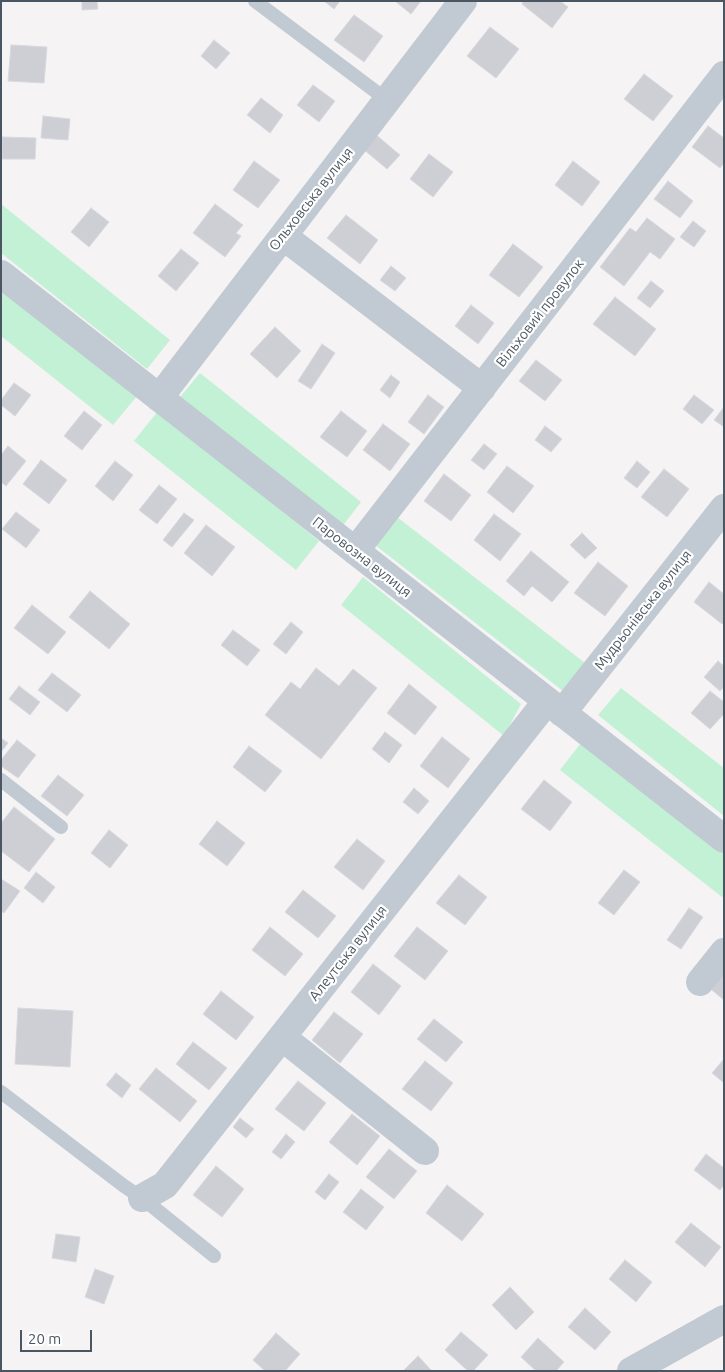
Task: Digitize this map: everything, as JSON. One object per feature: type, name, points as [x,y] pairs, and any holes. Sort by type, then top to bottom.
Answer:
[{"type":"street","name":"Ольховська вулиця","points":[[159,398],[463,1]]},
{"type":"street","name":"Вільховий провулок","points":[[356,552],[724,75]]},
{"type":"street","points":[[283,236],[482,388]]},
{"type":"street","name":"Паровозна вулиця","points":[[1,274],[724,840]]},
{"type":"street","name":"Мудрьонівська вулиця","points":[[554,707],[724,508]]},
{"type":"street","name":"Алеутська вулиця","points":[[142,1198],[165,1185],[282,1037],[554,707]]},
{"type":"street","points":[[700,982],[724,952]]},
{"type":"street","points":[[282,1037],[425,1152]]},
{"type":"street","points":[[631,1371],[724,1319]]},
{"type":"lane","points":[[255,1],[387,100]]},
{"type":"lane","points":[[1,780],[61,827]]},
{"type":"lane","points":[[1,1092],[142,1198],[214,1256]]},
{"type":"green space","points":[[1,204],[170,340],[147,369],[1,253]]},
{"type":"green space","points":[[1,287],[137,396],[113,425],[1,336]]},
{"type":"green space","points":[[200,373],[361,502],[338,532],[176,402]]},
{"type":"green space","points":[[158,411],[319,541],[296,570],[134,441]]},
{"type":"green space","points":[[397,517],[585,663],[563,691],[375,545]]},
{"type":"green space","points":[[363,577],[521,704],[504,736],[341,605]]},
{"type":"green space","points":[[621,688],[724,768],[724,816],[598,715]]},
{"type":"green space","points":[[584,739],[724,851],[724,896],[722,897],[560,770]]},
{"type":"building","points":[[82,1],[97,1],[98,9],[82,10]]},
{"type":"building","points":[[324,1],[340,1],[334,9]]},
{"type":"building","points":[[395,1],[421,1],[411,14]]},
{"type":"building","points":[[523,1],[560,1],[568,7],[552,28],[522,4]]},
{"type":"building","points":[[354,15],[383,36],[364,62],[334,40]]},
{"type":"building","points":[[490,27],[519,49],[496,78],[467,56]]},
{"type":"building","points":[[214,40],[230,53],[216,69],[201,56]]},
{"type":"building","points":[[11,45],[47,47],[44,83],[8,81]]},
{"type":"building","points":[[644,74],[673,96],[653,121],[624,99]]},
{"type":"building","points":[[313,85],[335,101],[319,122],[297,105]]},
{"type":"building","points":[[261,98],[283,115],[270,133],[247,115]]},
{"type":"building","points":[[43,116],[70,119],[68,140],[41,138]]},
{"type":"building","points":[[708,126],[724,138],[724,163],[720,168],[692,147]]},
{"type":"building","points":[[375,134],[400,155],[387,169],[363,149]]},
{"type":"building","points":[[2,137],[36,138],[35,159],[2,159]]},
{"type":"building","points":[[429,154],[453,172],[433,197],[410,179]]},
{"type":"building","points":[[254,161],[280,180],[258,208],[233,190]]},
{"type":"building","points":[[573,161],[600,182],[582,206],[555,185]]},
{"type":"building","points":[[668,181],[693,201],[680,218],[654,199]]},
{"type":"building","points":[[215,204],[243,225],[236,233],[241,236],[225,257],[193,233]]},
{"type":"building","points":[[91,208],[109,222],[89,247],[71,232]]},
{"type":"building","points":[[346,215],[378,240],[360,264],[327,238]]},
{"type":"building","points":[[647,218],[675,239],[660,259],[650,252],[624,286],[600,267],[630,228],[636,232]]},
{"type":"building","points":[[693,221],[706,231],[694,247],[680,237]]},
{"type":"building","points":[[513,244],[543,267],[519,297],[489,275]]},
{"type":"building","points":[[181,249],[199,263],[176,291],[158,276]]},
{"type":"building","points":[[391,266],[406,278],[395,291],[380,280]]},
{"type":"building","points":[[651,281],[664,291],[650,308],[637,298]]},
{"type":"building","points":[[615,297],[656,329],[635,356],[593,324]]},
{"type":"building","points":[[471,305],[494,323],[478,344],[455,326]]},
{"type":"building","points":[[275,327],[301,351],[277,378],[250,354]]},
{"type":"building","points":[[322,344],[335,353],[311,389],[298,381]]},
{"type":"building","points":[[536,360],[562,380],[545,401],[519,381]]},
{"type":"building","points":[[391,375],[400,382],[390,398],[380,390]]},
{"type":"building","points":[[14,383],[31,395],[15,416],[1,405],[1,400]]},
{"type":"building","points":[[428,395],[444,407],[424,434],[408,422]]},
{"type":"building","points":[[694,395],[714,410],[702,424],[683,409]]},
{"type":"building","points":[[724,407],[724,427],[714,420]]},
{"type":"building","points":[[84,411],[102,425],[82,450],[64,436]]},
{"type":"building","points":[[341,411],[367,431],[347,457],[320,437]]},
{"type":"building","points":[[383,424],[410,444],[390,471],[363,450]]},
{"type":"building","points":[[545,426],[562,439],[551,452],[535,440]]},
{"type":"building","points":[[484,444],[497,454],[484,470],[471,460]]},
{"type":"building","points":[[8,446],[26,461],[6,486],[1,482],[1,455]]},
{"type":"building","points":[[41,460],[67,480],[49,504],[23,484]]},
{"type":"building","points":[[115,461],[133,475],[113,501],[95,486]]},
{"type":"building","points":[[637,461],[650,472],[637,488],[624,478]]},
{"type":"building","points":[[507,466],[534,486],[513,513],[487,492]]},
{"type":"building","points":[[664,469],[689,489],[667,517],[641,497]]},
{"type":"building","points":[[444,474],[471,495],[451,521],[424,501]]},
{"type":"building","points":[[159,485],[177,499],[157,524],[139,510]]},
{"type":"building","points":[[16,512],[40,530],[26,548],[2,529]]},
{"type":"building","points":[[184,513],[194,520],[172,547],[163,540]]},
{"type":"building","points":[[494,514],[521,534],[500,561],[474,540]]},
{"type":"building","points":[[206,525],[235,547],[212,576],[184,553]]},
{"type":"building","points":[[582,533],[597,548],[585,559],[570,545]]},
{"type":"building","points":[[531,551],[569,582],[552,602],[532,586],[524,596],[506,581]]},
{"type":"building","points":[[598,562],[628,586],[605,616],[574,593]]},
{"type":"building","points":[[709,582],[724,594],[724,622],[722,624],[694,602]]},
{"type":"building","points":[[90,591],[130,624],[109,649],[69,617]]},
{"type":"building","points":[[32,605],[66,632],[48,654],[14,628]]},
{"type":"building","points":[[291,622],[303,632],[286,654],[273,644]]},
{"type":"building","points":[[233,630],[260,650],[247,666],[221,645]]},
{"type":"building","points":[[718,661],[724,666],[724,687],[720,691],[704,677]]},
{"type":"building","points":[[316,668],[339,686],[353,669],[377,688],[321,759],[265,715],[291,682],[300,689]]},
{"type":"building","points":[[52,673],[81,695],[67,712],[38,690]]},
{"type":"building","points":[[409,684],[437,707],[415,735],[387,713]]},
{"type":"building","points":[[19,686],[40,702],[30,715],[9,699]]},
{"type":"building","points":[[710,691],[724,702],[724,714],[710,729],[691,713]]},
{"type":"building","points":[[385,732],[402,745],[389,763],[372,749]]},
{"type":"building","points":[[442,737],[470,759],[448,788],[420,766]]},
{"type":"building","points":[[1,738],[8,743],[1,752]]},
{"type":"building","points":[[17,740],[36,755],[18,778],[1,766],[1,760]]},
{"type":"building","points":[[249,746],[282,771],[265,792],[233,767]]},
{"type":"building","points":[[58,775],[84,795],[67,816],[41,796]]},
{"type":"building","points":[[544,780],[572,802],[550,831],[521,809]]},
{"type":"building","points":[[414,788],[429,801],[418,814],[403,802]]},
{"type":"building","points":[[14,807],[55,839],[29,872],[1,851],[1,823]]},
{"type":"building","points":[[217,821],[245,843],[227,866],[199,844]]},
{"type":"building","points":[[109,830],[128,845],[110,868],[91,853]]},
{"type":"building","points":[[357,839],[385,861],[363,890],[334,867]]},
{"type":"building","points":[[624,870],[640,882],[614,915],[598,903]]},
{"type":"building","points":[[36,872],[55,887],[43,903],[24,888]]},
{"type":"building","points":[[459,875],[487,897],[465,925],[436,903]]},
{"type":"building","points":[[1,879],[20,891],[4,913],[1,911]]},
{"type":"building","points":[[303,890],[336,916],[318,938],[285,912]]},
{"type":"building","points":[[689,908],[703,917],[681,949],[667,940]]},
{"type":"building","points":[[270,927],[303,954],[285,976],[252,950]]},
{"type":"building","points":[[417,927],[448,951],[425,980],[394,956]]},
{"type":"building","points":[[373,964],[401,986],[379,1015],[351,992]]},
{"type":"building","points":[[724,964],[724,1000],[707,986]]},
{"type":"building","points":[[221,991],[254,1017],[236,1040],[203,1014]]},
{"type":"building","points":[[18,1008],[73,1011],[70,1067],[15,1064]]},
{"type":"building","points":[[334,1012],[363,1034],[340,1063],[312,1040]]},
{"type":"building","points":[[434,1019],[463,1042],[446,1062],[417,1039]]},
{"type":"building","points":[[193,1042],[227,1068],[209,1090],[176,1064]]},
{"type":"building","points":[[724,1059],[724,1083],[712,1073]]},
{"type":"building","points":[[425,1061],[453,1083],[431,1111],[402,1089]]},
{"type":"building","points":[[156,1068],[197,1101],[180,1122],[139,1089]]},
{"type":"building","points":[[116,1073],[131,1085],[122,1098],[106,1085]]},
{"type":"building","points":[[298,1081],[326,1103],[304,1131],[275,1109]]},
{"type":"building","points":[[352,1114],[380,1136],[357,1165],[329,1142]]},
{"type":"building","points":[[240,1118],[254,1129],[246,1138],[233,1127]]},
{"type":"building","points":[[286,1134],[295,1142],[281,1159],[272,1152]]},
{"type":"building","points":[[389,1149],[417,1171],[394,1199],[366,1177]]},
{"type":"building","points":[[706,1154],[724,1168],[724,1185],[720,1190],[694,1170]]},
{"type":"building","points":[[216,1166],[244,1189],[222,1217],[193,1195]]},
{"type":"building","points":[[329,1174],[339,1182],[325,1200],[315,1192]]},
{"type":"building","points":[[447,1185],[484,1214],[462,1241],[426,1213]]},
{"type":"building","points":[[361,1189],[384,1207],[366,1230],[343,1212]]},
{"type":"building","points":[[691,1223],[721,1247],[705,1267],[675,1242]]},
{"type":"building","points":[[56,1234],[80,1237],[76,1262],[52,1258]]},
{"type":"building","points":[[625,1260],[652,1282],[636,1302],[609,1279]]},
{"type":"building","points":[[95,1269],[114,1276],[104,1304],[85,1297]]},
{"type":"building","points":[[510,1287],[534,1312],[516,1330],[492,1305]]},
{"type":"building","points":[[585,1308],[611,1332],[595,1350],[568,1327]]},
{"type":"building","points":[[461,1332],[488,1355],[473,1371],[468,1371],[445,1350]]},
{"type":"building","points":[[276,1333],[300,1354],[285,1371],[265,1371],[253,1360]]},
{"type":"building","points":[[538,1338],[564,1362],[556,1371],[536,1371],[521,1357]]},
{"type":"building","points":[[418,1356],[432,1371],[403,1371]]}]
